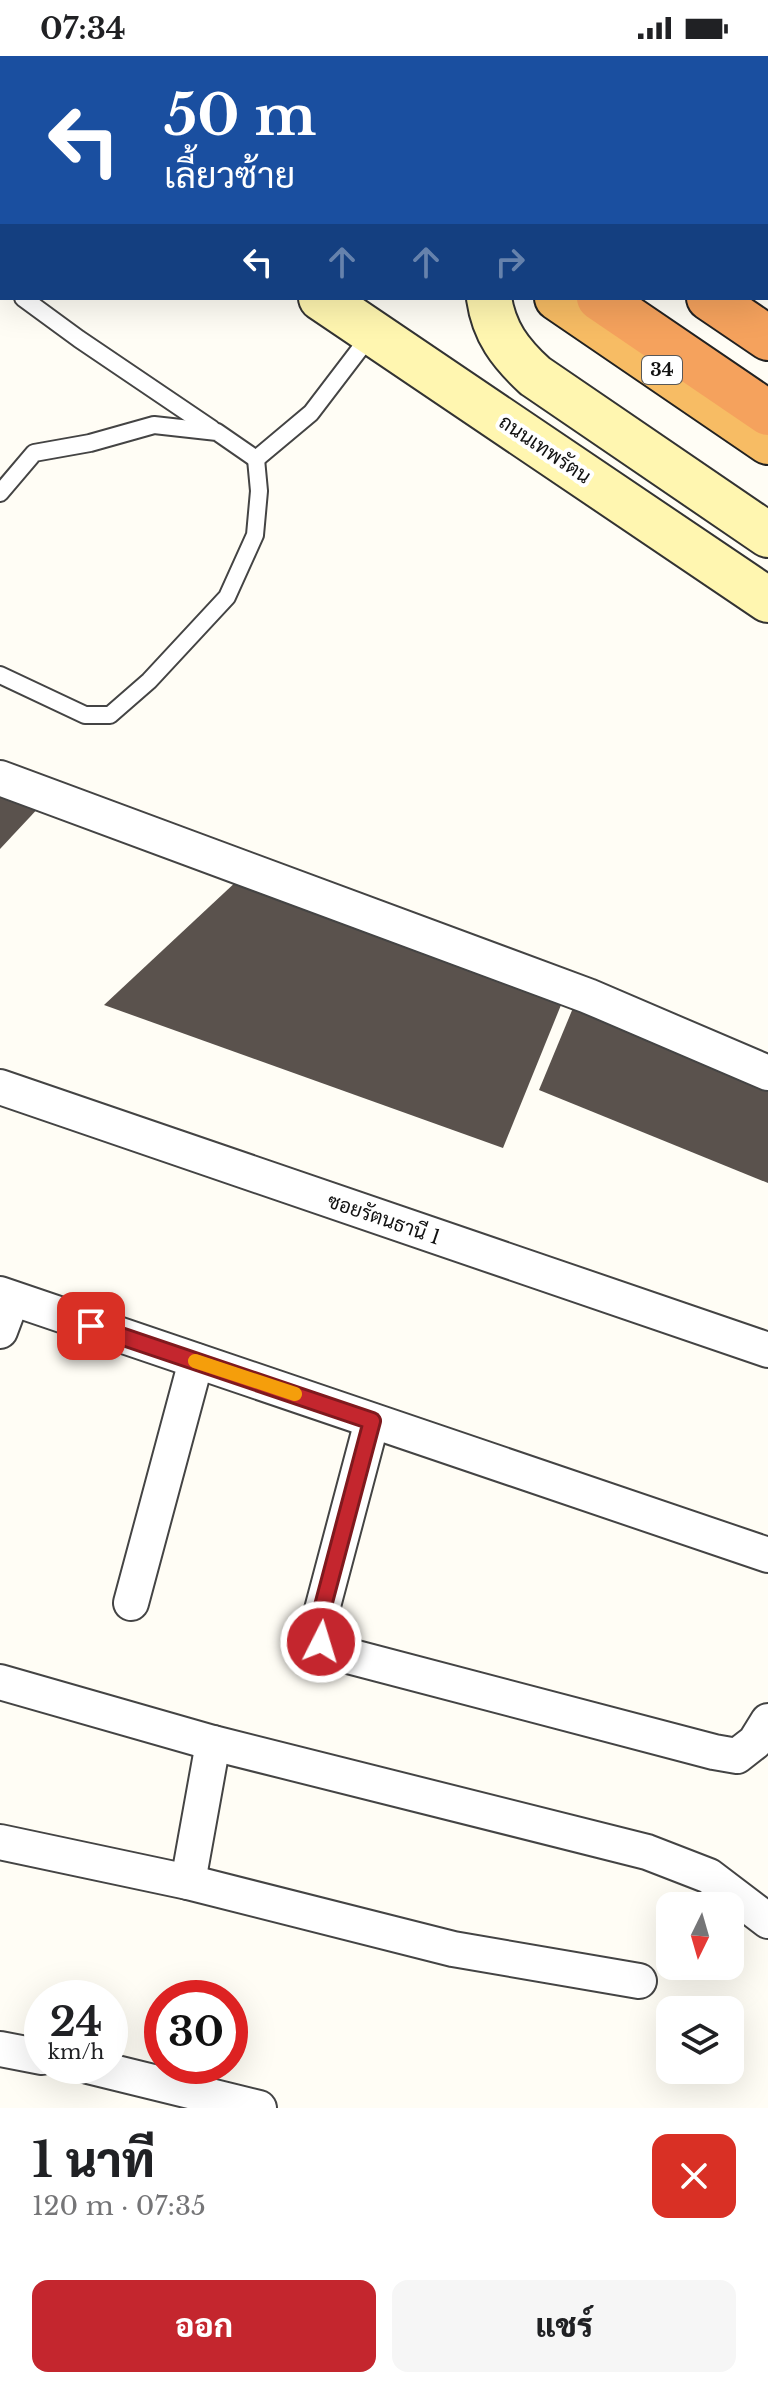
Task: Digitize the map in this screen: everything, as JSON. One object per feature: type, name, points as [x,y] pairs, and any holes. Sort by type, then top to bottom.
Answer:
[{"type":"highway","name":"34","points":[[560,300],[768,442]]},
{"type":"highway","points":[[602,300],[768,413]]},
{"type":"highway","points":[[712,300],[768,338]]},
{"type":"highway","points":[[745,300],[768,316]]},
{"type":"main road","name":"ถนนเทพรัตน","points":[[324,300],[768,600]]},
{"type":"main road","points":[[489,300],[500,336],[513,356],[535,376],[768,535]]},
{"type":"street","points":[[0,778],[588,996],[768,1073]]},
{"type":"street","name":"ซอยรัตนธานี 1","points":[[0,1087],[768,1350]]},
{"type":"street","points":[[0,1331],[6,1296],[768,1555]]},
{"type":"street","points":[[131,1603],[196,1361]]},
{"type":"street","points":[[372,1421],[319,1621],[321,1642],[337,1653],[714,1752],[737,1756],[755,1742],[768,1721]]},
{"type":"street","points":[[0,1682],[213,1743],[647,1852],[709,1876],[768,1921]]},
{"type":"street","points":[[188,1882],[213,1743]]},
{"type":"street","points":[[0,1842],[188,1882],[453,1949],[639,1981]]},
{"type":"street","points":[[0,2049],[24,2054]]},
{"type":"street","points":[[128,2076],[259,2108]]},
{"type":"lane","points":[[0,675],[85,715],[110,715],[149,681],[227,597],[255,535],[259,491],[256,459],[26,300]]},
{"type":"lane","points":[[256,459],[311,413],[372,332]]},
{"type":"lane","points":[[0,493],[34,453],[90,443],[154,425],[217,432]]},
{"type":"building","points":[[0,785],[43,803],[0,849]]},
{"type":"building","points":[[239,879],[561,1005],[503,1148],[104,1005]]},
{"type":"building","points":[[573,1008],[768,1089],[768,1183],[539,1090]]},
{"type":"slow traffic","points":[[195,1361],[295,1394]]},
{"type":"route","points":[[91,1326],[372,1421],[319,1621],[321,1642]]}]
